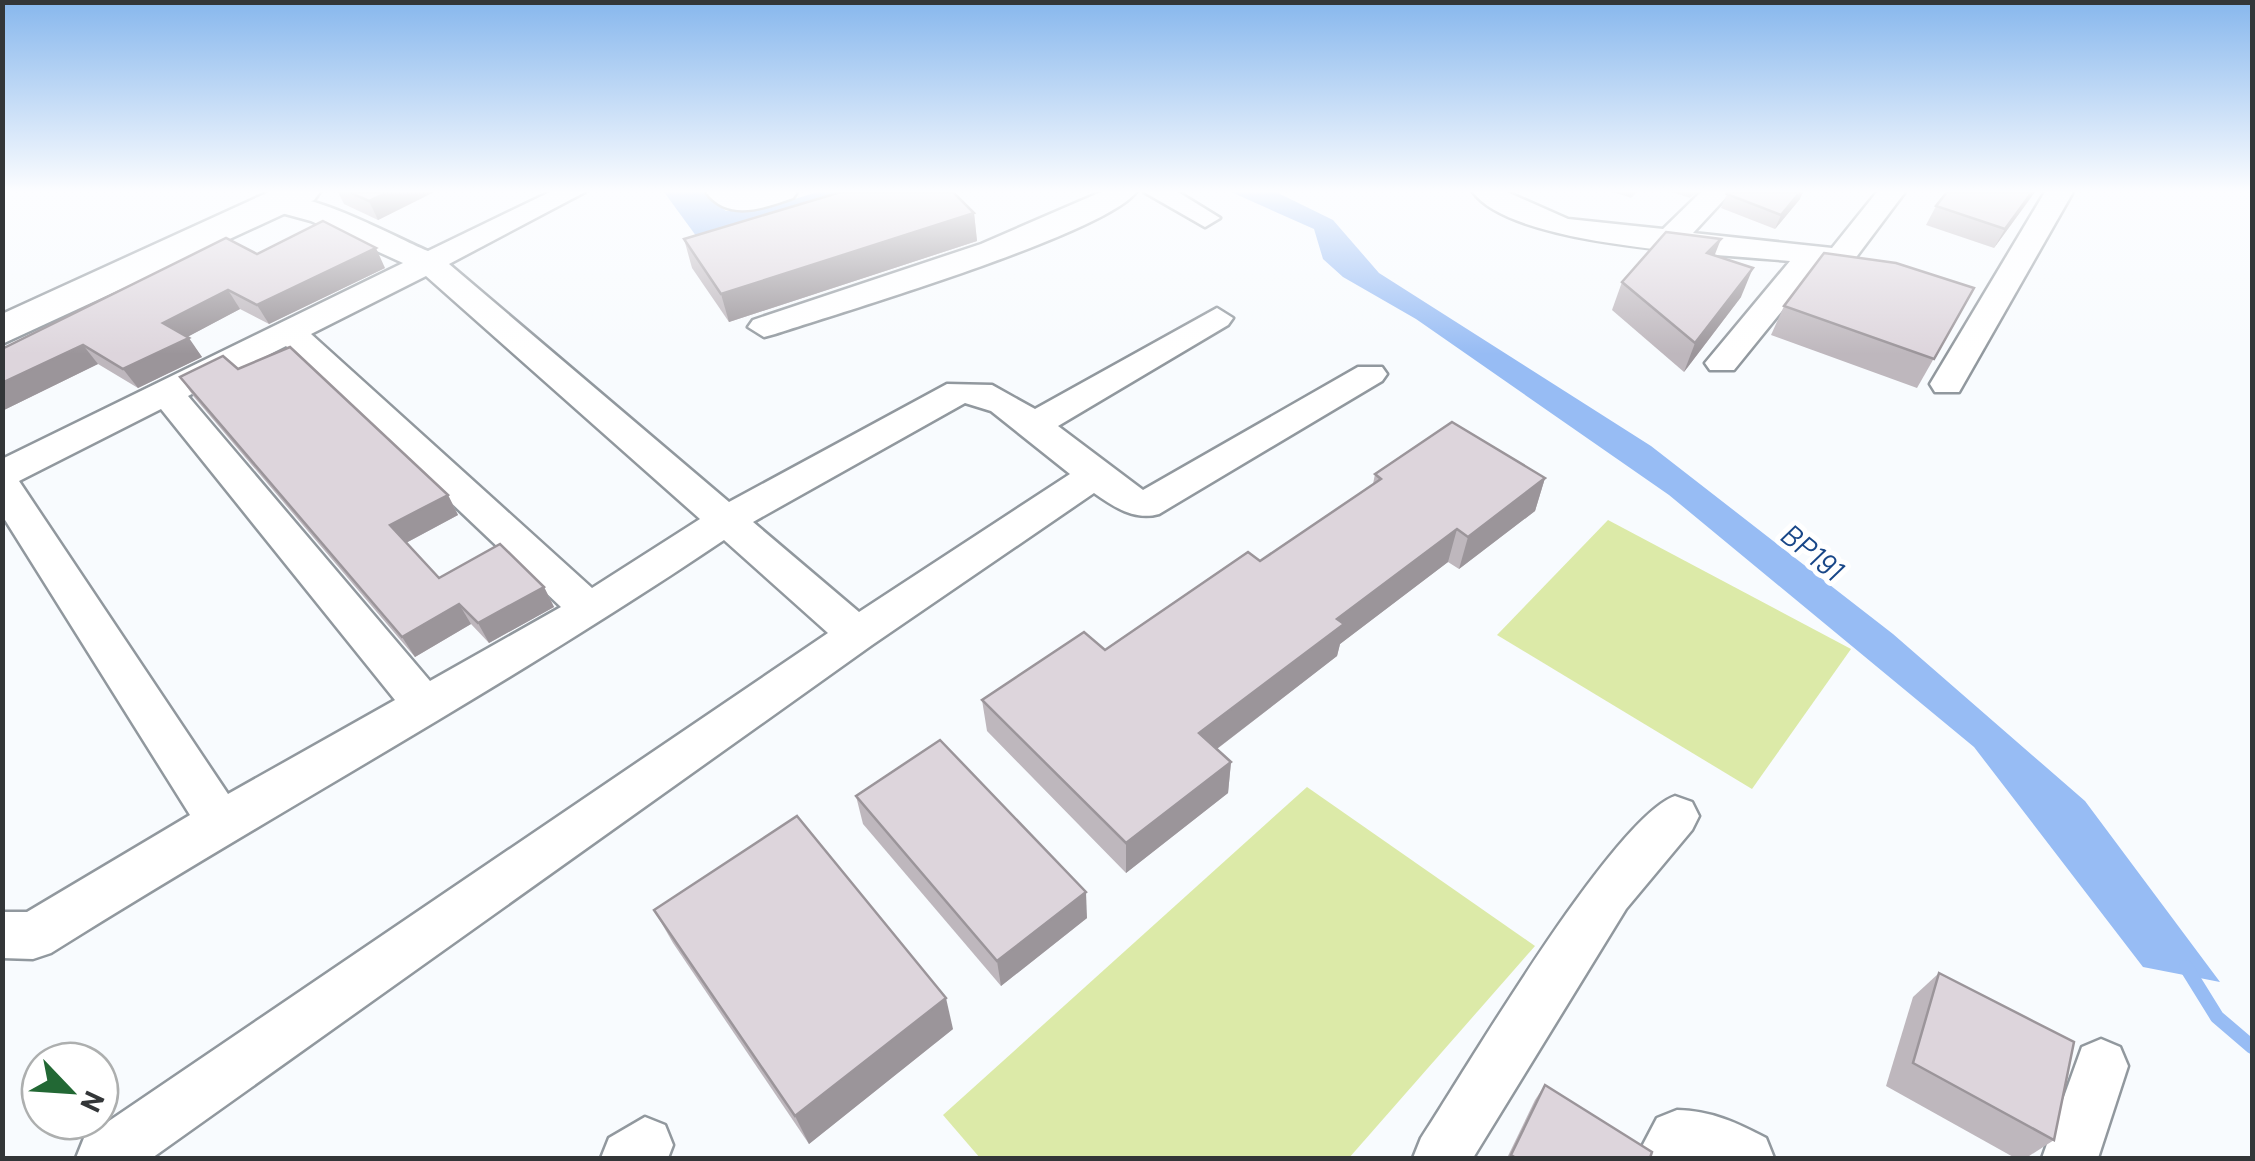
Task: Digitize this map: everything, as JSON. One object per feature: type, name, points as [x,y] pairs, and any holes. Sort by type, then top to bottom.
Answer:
[{"type":"main road","points":[[2,332],[184,246]]},
{"type":"street","points":[[391,246],[429,263],[856,634]]},
{"type":"street","points":[[2,474],[292,334],[463,246]]},
{"type":"street","points":[[764,327],[998,246]]},
{"type":"street","points":[[1733,246],[1840,258],[1849,246]]},
{"type":"street","points":[[1947,384],[2027,246]]},
{"type":"street","points":[[1722,363],[1811,255]]},
{"type":"street","points":[[1036,424],[1217,318]]},
{"type":"street","points":[[292,334],[590,610]]},
{"type":"street","points":[[2,934],[33,936],[220,822],[590,610],[726,522],[959,392],[973,391],[1036,424],[1095,476],[1135,503],[1160,501],[1370,374]]},
{"type":"street","points":[[168,395],[424,704]]},
{"type":"street","points":[[104,1158],[856,634],[1095,476]]},
{"type":"street","points":[[2,484],[220,822]]},
{"type":"street","points":[[1441,1158],[1609,892],[1675,816]]},
{"type":"street","points":[[2070,1158],[2101,1066]]},
{"type":"street","points":[[1664,1158],[1677,1138],[1710,1139],[1746,1158]]},
{"type":"green space","points":[[1608,520],[1851,649],[1752,789],[1497,635]]},
{"type":"green space","points":[[1307,787],[1535,946],[1349,1158],[980,1158],[943,1115]]},
{"type":"water","points":[[1319,246],[1356,246],[1379,273],[1651,446],[1893,634],[2085,801],[2220,982],[2143,967],[1974,747],[1669,495],[1416,319],[1343,277],[1323,259]]},
{"type":"building","points":[[209,246],[242,246],[257,254],[273,246],[376,248],[257,305],[228,290],[163,323],[189,338],[123,369],[83,345],[2,383],[2,349]]},
{"type":"building","points":[[689,246],[870,246],[721,294]]},
{"type":"building","points":[[1654,246],[1714,246],[1707,253],[1753,268],[1695,343],[1622,282]]},
{"type":"building","points":[[1824,253],[1896,263],[1974,288],[1934,359],[1784,306]]},
{"type":"building","points":[[290,347],[448,495],[390,525],[439,578],[500,544],[544,587],[478,623],[459,604],[402,637],[180,377],[223,356],[238,369]]},
{"type":"building","points":[[1452,422],[1545,478],[1468,537],[1457,529],[1337,619],[1344,624],[1199,733],[1231,762],[1126,843],[982,700],[1084,632],[1105,650],[1248,552],[1260,561],[1381,479],[1375,474]]},
{"type":"building","points":[[940,740],[1086,892],[997,961],[856,796]]},
{"type":"building","points":[[797,816],[946,998],[795,1116],[654,910]]},
{"type":"building","points":[[1939,973],[2074,1042],[2054,1140],[1913,1063]]},
{"type":"building","points":[[1545,1085],[1652,1152],[1650,1158],[1511,1155]]},
{"type":"waterway","name":"BP191","points":[[2186,967],[2217,1017],[2252,1047]]}]
